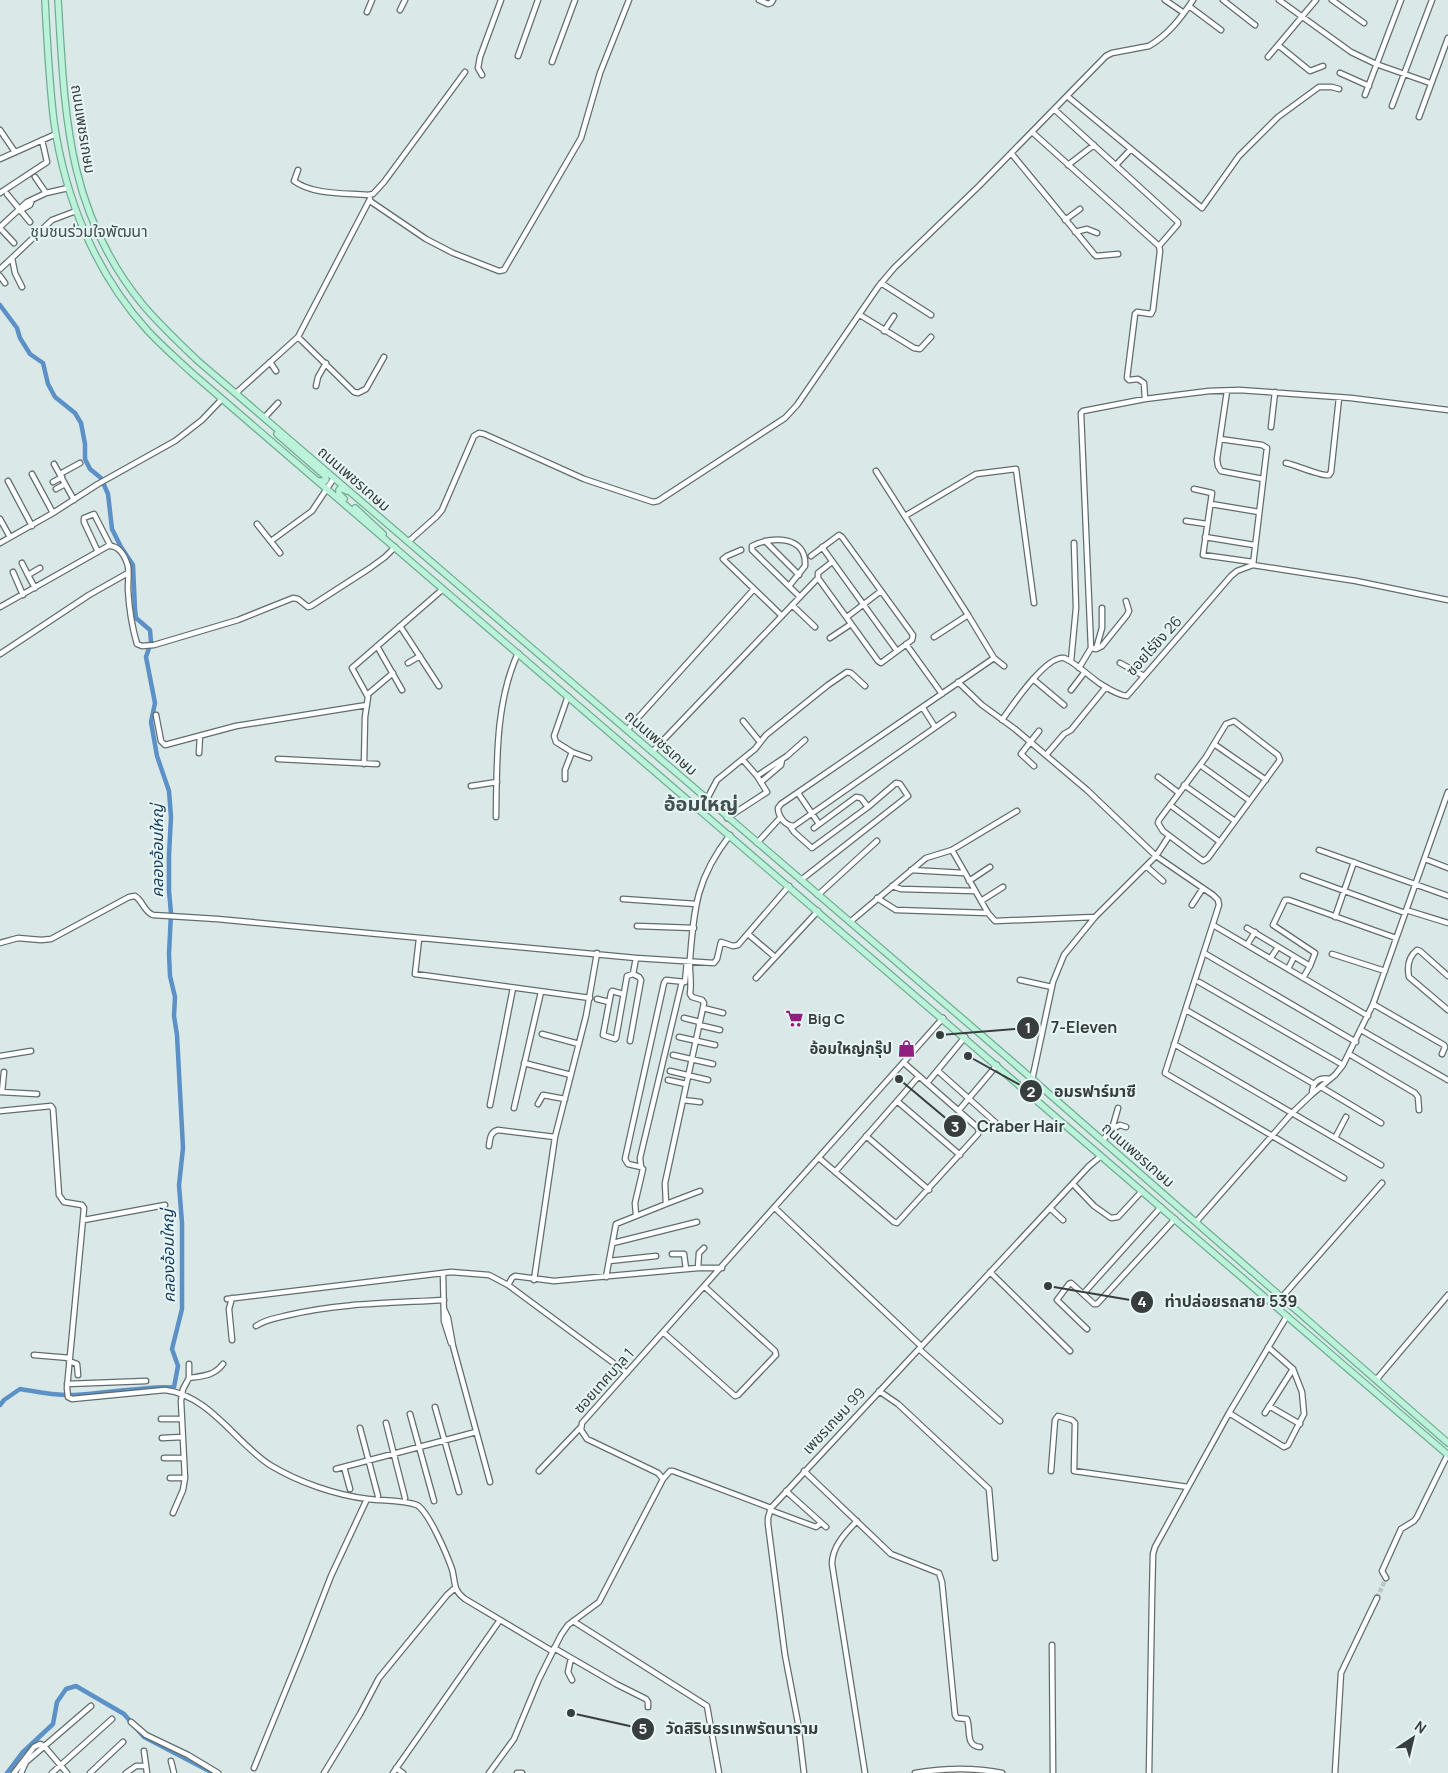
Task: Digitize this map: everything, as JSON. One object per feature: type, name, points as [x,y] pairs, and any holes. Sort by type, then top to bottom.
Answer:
[{"type":"main road","name":"ถนนเพชรเกษม","points":[[45,0],[56,134],[68,188],[88,240],[101,265],[134,314],[165,348],[317,481],[1416,1426],[1447,1457]]},
{"type":"main road","name":"ถนนเพชรเกษม","points":[[58,0],[69,136],[78,179],[95,228],[115,264],[147,310],[175,340],[270,424],[1102,1140],[1448,1442]]},
{"type":"main road","points":[[270,424],[284,440],[326,479],[323,482],[317,481]]},
{"type":"main road","points":[[350,492],[342,488],[338,492],[377,526],[388,542]]},
{"type":"main road","points":[[1101,1156],[1113,1150]]},
{"type":"main road","points":[[1112,1165],[1112,1158],[1120,1156]]},
{"type":"street","points":[[367,12],[372,0]]},
{"type":"street","points":[[400,10],[405,0]]},
{"type":"street","points":[[482,75],[478,68],[480,57],[501,0]]},
{"type":"street","points":[[518,56],[538,0]]},
{"type":"street","points":[[552,62],[575,0]]},
{"type":"street","points":[[298,170],[294,182],[302,186],[320,191],[370,198],[426,239],[499,271],[504,270],[581,138],[600,73],[630,0]]},
{"type":"street","points":[[759,0],[768,4],[773,0]]},
{"type":"street","points":[[1165,0],[1184,13]]},
{"type":"street","points":[[408,542],[442,510],[474,436],[479,434],[484,434],[584,479],[647,500],[658,501],[785,418],[797,404],[881,283],[901,260],[969,196],[1106,56],[1112,53],[1149,46],[1168,31],[1193,0]]},
{"type":"street","points":[[1223,0],[1255,25]]},
{"type":"street","points":[[1268,57],[1316,0]]},
{"type":"street","points":[[1332,0],[1364,23]]},
{"type":"street","points":[[1365,95],[1401,0]]},
{"type":"street","points":[[1392,106],[1432,0]]},
{"type":"street","points":[[1280,1],[1351,52],[1376,64],[1430,83]]},
{"type":"street","points":[[1189,6],[1221,30]]},
{"type":"street","points":[[1418,117],[1448,38]]},
{"type":"street","points":[[1278,44],[1310,71],[1323,66]]},
{"type":"street","points":[[1442,52],[1448,54]]},
{"type":"street","points":[[236,393],[298,337],[370,198],[384,182],[465,72]]},
{"type":"street","points":[[1340,74],[1369,86]]},
{"type":"street","points":[[1067,96],[1202,208],[1239,156],[1278,117],[1319,87],[1332,87],[1340,90]]},
{"type":"street","points":[[1054,109],[1178,222],[1159,246]]},
{"type":"street","points":[[0,130],[15,152]]},
{"type":"street","points":[[1032,132],[1159,246],[1153,310],[1150,314],[1137,312],[1135,314],[1127,378],[1129,380],[1138,379],[1143,382],[1144,396]]},
{"type":"street","points":[[0,159],[56,134]]},
{"type":"street","points":[[0,193],[47,162],[42,140]]},
{"type":"street","points":[[1068,165],[1094,145]]},
{"type":"street","points":[[1116,165],[1131,149]]},
{"type":"street","points":[[1011,153],[1096,256],[1118,254]]},
{"type":"street","points":[[35,177],[46,193]]},
{"type":"street","points":[[14,242],[0,227],[27,202],[46,193],[68,188]]},
{"type":"street","points":[[7,194],[30,222]]},
{"type":"street","points":[[1066,220],[1080,209]]},
{"type":"street","points":[[0,269],[52,220],[76,211]]},
{"type":"street","points":[[1075,232],[1087,229],[1097,233]]},
{"type":"street","points":[[12,258],[15,273],[22,287]]},
{"type":"street","points":[[0,276],[5,283]]},
{"type":"street","points":[[881,283],[931,315]]},
{"type":"street","points":[[860,315],[909,346],[917,349],[920,349],[931,337]]},
{"type":"street","points":[[884,330],[894,316]]},
{"type":"street","points":[[298,337],[354,392],[358,393],[366,389],[384,357]]},
{"type":"street","points":[[270,362],[276,371]]},
{"type":"street","points":[[316,386],[318,377],[326,363]]},
{"type":"street","points":[[1226,390],[1217,459],[1218,466],[1221,471],[1263,479]]},
{"type":"street","points":[[1094,649],[1081,413],[1085,410],[1144,396],[1226,390],[1275,392],[1448,410]]},
{"type":"street","points":[[1271,427],[1275,392]]},
{"type":"street","points":[[1286,463],[1322,476],[1329,475],[1339,398]]},
{"type":"street","points":[[0,543],[32,526],[111,476],[175,441],[202,420],[222,399]]},
{"type":"street","points":[[264,418],[278,403]]},
{"type":"street","points":[[1220,439],[1267,448],[1252,564]]},
{"type":"street","points":[[53,482],[80,463]]},
{"type":"street","points":[[54,464],[74,500]]},
{"type":"street","points":[[906,516],[976,474],[1016,469],[1034,603]]},
{"type":"street","points":[[876,471],[994,658],[1004,666]]},
{"type":"street","points":[[32,474],[53,513]]},
{"type":"street","points":[[271,541],[312,511],[334,478]]},
{"type":"street","points":[[8,481],[32,526]]},
{"type":"street","points":[[56,489],[66,484]]},
{"type":"street","points":[[1194,489],[1212,493],[1204,555],[1356,581],[1448,600]]},
{"type":"street","points":[[1210,504],[1260,512]]},
{"type":"street","points":[[98,552],[84,522],[84,518],[94,514],[110,545]]},
{"type":"street","points":[[0,519],[10,537]]},
{"type":"street","points":[[1186,521],[1207,524]]},
{"type":"street","points":[[257,524],[280,553]]},
{"type":"street","points":[[811,556],[839,535],[842,537],[913,635],[912,640],[880,662],[818,578]]},
{"type":"street","points":[[1205,537],[1254,545]]},
{"type":"street","points":[[789,586],[800,575],[806,562],[800,548],[786,539],[765,541],[752,546],[752,550],[800,597]]},
{"type":"street","points":[[765,541],[800,575]]},
{"type":"street","points":[[1002,720],[1033,678],[1057,659],[1071,661],[1076,608],[1074,543]]},
{"type":"street","points":[[0,607],[110,545],[117,547],[126,563],[130,607],[137,644],[154,646],[238,620],[294,598],[308,607],[370,568],[395,547]]},
{"type":"street","points":[[822,547],[897,651]]},
{"type":"street","points":[[741,550],[723,559],[782,616]]},
{"type":"street","points":[[652,752],[818,578],[818,573],[832,562]]},
{"type":"street","points":[[22,563],[35,588]]},
{"type":"street","name":"ซอยไร่ขิง 26","points":[[1071,661],[1084,673],[1106,687],[1127,696],[1231,576],[1252,564]]},
{"type":"street","points":[[28,575],[40,568]]},
{"type":"street","points":[[13,572],[23,595]]},
{"type":"street","points":[[0,654],[90,595],[128,573]]},
{"type":"street","points":[[364,764],[367,695],[352,668],[443,589]]},
{"type":"street","points":[[627,730],[754,589]]},
{"type":"street","points":[[847,617],[881,591]]},
{"type":"street","points":[[1094,649],[1104,644],[1127,615],[1129,611],[1126,601]]},
{"type":"street","points":[[792,605],[815,627]]},
{"type":"street","points":[[1079,668],[1094,649],[1102,628],[1102,608]]},
{"type":"street","points":[[934,638],[968,615]]},
{"type":"street","points":[[830,638],[851,624]]},
{"type":"street","points":[[400,626],[438,686]]},
{"type":"street","points":[[906,644],[942,694]]},
{"type":"street","points":[[377,646],[402,690]]},
{"type":"street","points":[[496,817],[499,737],[509,676],[518,653]]},
{"type":"street","points":[[408,663],[420,656]]},
{"type":"street","points":[[801,880],[908,796],[900,784],[896,783],[868,807],[812,848],[780,818],[778,806],[994,658]]},
{"type":"street","points":[[1120,663],[1144,676]]},
{"type":"street","points":[[367,695],[393,673]]},
{"type":"street","points":[[707,799],[717,780],[743,760],[766,735],[844,673],[851,673],[865,686]]},
{"type":"street","points":[[1071,690],[1084,673]]},
{"type":"street","points":[[1033,678],[1064,705]]},
{"type":"street","points":[[958,682],[982,706],[1030,742],[1087,790],[1156,856],[1218,900],[1219,905],[1165,1072],[1167,1075],[1344,1178]]},
{"type":"street","points":[[1046,756],[1064,734],[1071,730],[1106,687]]},
{"type":"street","points":[[568,696],[554,738],[556,742],[572,752],[589,758]]},
{"type":"street","points":[[156,715],[161,741],[165,745],[236,726],[367,705]]},
{"type":"street","points":[[922,708],[935,727]]},
{"type":"street","points":[[790,826],[794,826],[953,714]]},
{"type":"street","points":[[743,721],[760,742]]},
{"type":"street","points":[[1234,722],[1280,757],[1278,764],[1220,842],[1206,860],[1203,861],[1170,836],[1158,823],[1200,765],[1226,724],[1234,722]]},
{"type":"street","points":[[1034,766],[1021,754],[1039,731]]},
{"type":"street","points":[[199,753],[200,736]]},
{"type":"street","points":[[757,776],[779,760],[782,760],[805,740]]},
{"type":"street","points":[[1214,744],[1266,780]]},
{"type":"street","points":[[564,777],[572,752]]},
{"type":"street","points":[[278,759],[377,764]]},
{"type":"street","points":[[728,818],[767,792],[757,776],[743,760]]},
{"type":"street","points":[[761,782],[781,765],[782,760]]},
{"type":"street","points":[[1200,765],[1250,801]]},
{"type":"street","points":[[1158,777],[1179,793]]},
{"type":"street","points":[[471,786],[497,782]]},
{"type":"street","points":[[1184,785],[1235,821]]},
{"type":"street","points":[[1196,1222],[1292,1113],[1343,1066],[1373,1004],[1448,792]]},
{"type":"street","points":[[798,793],[819,824]]},
{"type":"street","points":[[814,828],[856,797],[861,798],[868,807]]},
{"type":"street","points":[[1170,805],[1220,842]]},
{"type":"street","points":[[850,922],[926,858],[952,850],[1016,811]]},
{"type":"street","points":[[757,843],[780,818]]},
{"type":"street","points":[[641,1167],[628,1164],[625,1158],[664,983],[666,980],[686,982],[700,886],[710,865],[730,835]]},
{"type":"street","points":[[1032,1080],[1052,987],[1064,955],[1095,917],[1156,856],[1170,836]]},
{"type":"street","points":[[818,895],[878,841]]},
{"type":"street","points":[[952,850],[988,913],[992,919],[998,922],[1095,917]]},
{"type":"street","points":[[1319,850],[1448,896]]},
{"type":"street","points":[[1424,859],[1448,868]]},
{"type":"street","points":[[1335,917],[1354,862]]},
{"type":"street","points":[[1146,866],[1164,880]]},
{"type":"street","points":[[969,881],[990,867]]},
{"type":"street","points":[[911,870],[964,873]]},
{"type":"street","points":[[1303,876],[1406,912],[1448,923]]},
{"type":"street","points":[[0,943],[18,938],[50,939],[132,896],[140,900],[150,915],[636,958],[714,963],[718,960],[721,942],[736,946],[789,886]]},
{"type":"street","points":[[892,886],[901,889],[975,891]]},
{"type":"street","points":[[981,902],[1003,887]]},
{"type":"street","points":[[1192,905],[1203,888]]},
{"type":"street","points":[[877,898],[896,910],[988,913]]},
{"type":"street","points":[[623,899],[696,904]]},
{"type":"street","points":[[1303,978],[1315,953],[1273,925],[1285,900],[1396,938]]},
{"type":"street","points":[[756,978],[818,911]]},
{"type":"street","points":[[1212,925],[1368,1016]]},
{"type":"street","points":[[637,926],[694,928]]},
{"type":"street","points":[[1247,928],[1310,966]]},
{"type":"street","points":[[1247,945],[1254,932]]},
{"type":"street","points":[[748,934],[775,957]]},
{"type":"street","points":[[419,939],[415,974],[590,998]]},
{"type":"street","points":[[1270,959],[1278,947]]},
{"type":"street","points":[[1448,976],[1420,951],[1417,950],[1412,955],[1408,967],[1409,976],[1448,1010]]},
{"type":"street","points":[[1204,953],[1356,1042]]},
{"type":"street","points":[[534,1280],[556,1137],[590,998],[596,954]]},
{"type":"street","points":[[1332,954],[1385,971]]},
{"type":"street","points":[[1288,969],[1294,957]]},
{"type":"street","points":[[633,974],[636,958]]},
{"type":"street","points":[[666,1204],[665,1183],[703,1008],[703,1001],[690,996],[689,961]]},
{"type":"street","points":[[623,994],[612,991],[602,1034],[615,1039],[627,976],[633,974],[641,980],[630,1041]]},
{"type":"street","points":[[1020,980],[1052,987]]},
{"type":"street","points":[[636,1216],[635,1203],[642,1171],[640,1158],[682,982]]},
{"type":"street","points":[[1199,982],[1343,1066]]},
{"type":"street","points":[[490,1105],[512,988]]},
{"type":"street","points":[[514,1108],[541,992]]},
{"type":"street","points":[[597,999],[609,1002]]},
{"type":"street","points":[[1373,1004],[1446,1046],[1442,1054]]},
{"type":"street","points":[[703,1008],[723,1013]]},
{"type":"street","points":[[1186,1010],[1314,1084]]},
{"type":"street","points":[[684,1018],[720,1030]]},
{"type":"street","name":"ซอยเทศบาล 1","points":[[663,1479],[658,1473],[587,1439],[580,1428],[943,1018]]},
{"type":"street","points":[[1362,1030],[1448,1080]]},
{"type":"street","points":[[542,1034],[579,1044]]},
{"type":"street","points":[[678,1037],[716,1045]]},
{"type":"street","points":[[927,1083],[965,1038]]},
{"type":"street","points":[[1174,1044],[1381,1165]]},
{"type":"street","points":[[0,1056],[31,1051]]},
{"type":"street","points":[[1349,1054],[1415,1093],[1418,1097],[1419,1110]]},
{"type":"street","points":[[674,1055],[713,1064]]},
{"type":"street","points":[[524,1063],[571,1075]]},
{"type":"street","points":[[819,1158],[897,1223],[929,1190],[979,1131],[959,1110],[904,1063]]},
{"type":"street","points":[[959,1110],[997,1065]]},
{"type":"street","points":[[670,1071],[708,1080]]},
{"type":"street","points":[[938,1071],[995,1122]]},
{"type":"street","points":[[4,1072],[1,1092],[37,1094]]},
{"type":"street","points":[[835,1172],[919,1076]]},
{"type":"street","points":[[1312,1094],[1314,1084],[1320,1079],[1330,1079]]},
{"type":"street","points":[[668,1080],[686,1084]]},
{"type":"street","points":[[1321,1087],[1381,1123]]},
{"type":"street","points":[[538,1104],[543,1095],[565,1099]]},
{"type":"street","points":[[683,1100],[700,1102]]},
{"type":"street","points":[[897,1101],[960,1155]]},
{"type":"street","points":[[0,1111],[51,1106],[53,1109],[59,1195],[64,1202],[83,1206],[84,1220],[66,1394],[68,1398],[165,1390],[182,1394],[212,1414],[262,1459],[281,1471],[330,1490],[367,1499],[414,1504],[423,1510],[430,1521],[451,1566],[455,1588],[465,1600],[553,1650],[646,1699],[648,1707]]},
{"type":"street","points":[[1112,1129],[1118,1108]]},
{"type":"street","points":[[1335,1138],[1346,1117]]},
{"type":"street","points":[[1102,1140],[1112,1129],[1120,1125],[1126,1127]]},
{"type":"street","points":[[489,1146],[490,1136],[494,1131],[498,1130],[556,1137]]},
{"type":"street","points":[[866,1136],[929,1190]]},
{"type":"street","name":"เพชรเกษม 99","points":[[770,1509],[1072,1184],[1101,1156]]},
{"type":"street","points":[[1282,1297],[1382,1183]]},
{"type":"street","points":[[1072,1184],[1094,1206],[1112,1218],[1118,1217],[1142,1191]]},
{"type":"street","points":[[606,1277],[616,1224],[700,1191]]},
{"type":"street","points":[[84,1220],[165,1205]]},
{"type":"street","points":[[1083,1294],[1161,1207]]},
{"type":"street","points":[[775,1208],[920,1348],[1000,1421]]},
{"type":"street","points":[[1050,1208],[1063,1220]]},
{"type":"street","points":[[1087,1329],[1057,1300],[1070,1284],[1098,1304],[1175,1219]]},
{"type":"street","points":[[613,1243],[697,1222]]},
{"type":"street","points":[[698,1268],[699,1253],[704,1248]]},
{"type":"street","points":[[672,1254],[684,1254],[686,1268]]},
{"type":"street","points":[[609,1261],[656,1256]]},
{"type":"street","points":[[508,1284],[515,1276],[534,1280],[554,1281],[686,1268],[722,1268]]},
{"type":"street","points":[[232,1340],[229,1299],[463,1272],[489,1275],[508,1284],[628,1373]]},
{"type":"street","points":[[990,1272],[1070,1351]]},
{"type":"street","points":[[443,1273],[444,1309],[448,1318],[453,1346],[490,1482]]},
{"type":"street","points":[[664,1333],[735,1396],[776,1355],[775,1351],[705,1287]]},
{"type":"street","points":[[1376,1380],[1448,1295]]},
{"type":"street","points":[[256,1326],[267,1320],[308,1311],[444,1300]]},
{"type":"street","points":[[1149,1773],[1153,1554],[1160,1536],[1229,1413],[1287,1316]]},
{"type":"street","points":[[1229,1413],[1284,1447],[1288,1445],[1304,1414],[1302,1392],[1293,1369],[1268,1348]]},
{"type":"street","points":[[34,1354],[69,1359],[77,1364],[78,1375]]},
{"type":"street","points":[[173,1513],[183,1490],[185,1478],[181,1419],[182,1394],[189,1378],[189,1364]]},
{"type":"street","points":[[189,1378],[211,1374],[223,1364]]},
{"type":"street","points":[[1264,1413],[1293,1369]]},
{"type":"street","points":[[67,1386],[146,1381]]},
{"type":"street","points":[[879,1391],[898,1404],[989,1489],[995,1558]]},
{"type":"street","points":[[1269,1406],[1300,1424]]},
{"type":"street","points":[[435,1407],[459,1492]]},
{"type":"street","points":[[410,1414],[434,1501]]},
{"type":"street","points":[[1051,1472],[1055,1420],[1058,1416],[1072,1420],[1075,1424],[1073,1469],[1075,1472],[1188,1487]]},
{"type":"street","points":[[161,1419],[181,1419]]},
{"type":"street","points":[[386,1423],[405,1498]]},
{"type":"street","points":[[360,1428],[378,1496]]},
{"type":"street","points":[[539,1471],[580,1428]]},
{"type":"street","points":[[336,1469],[476,1432]]},
{"type":"street","points":[[162,1438],[182,1437]]},
{"type":"street","points":[[1386,1578],[1382,1571],[1401,1529],[1417,1517],[1447,1457]]},
{"type":"street","points":[[164,1458],[184,1458]]},
{"type":"street","points":[[344,1468],[350,1489]]},
{"type":"street","points":[[489,1773],[514,1739],[553,1650],[565,1629],[599,1602],[663,1479],[670,1471],[816,1527],[821,1522]]},
{"type":"street","points":[[804,1471],[896,1557],[939,1573],[942,1582],[954,1715],[957,1718],[967,1719],[970,1742],[973,1746],[980,1747]]},
{"type":"street","points":[[170,1478],[185,1478]]},
{"type":"street","points":[[786,1490],[826,1527]]},
{"type":"street","points":[[254,1768],[331,1576],[367,1499]]},
{"type":"street","points":[[770,1509],[768,1524],[785,1655],[799,1728],[804,1773]]},
{"type":"street","points":[[856,1521],[844,1535],[832,1557],[865,1773]]},
{"type":"street","points":[[324,1773],[360,1714],[379,1678],[447,1595],[455,1588]]},
{"type":"street","points":[[1335,1773],[1341,1674],[1377,1598]]},
{"type":"street","points":[[393,1773],[500,1620]]},
{"type":"street","points":[[572,1622],[707,1706],[719,1773]]},
{"type":"street","points":[[1052,1646],[1054,1773]]},
{"type":"street","points":[[571,1658],[568,1672],[572,1680]]},
{"type":"street","points":[[21,1773],[26,1762],[91,1706]]},
{"type":"street","points":[[52,1773],[112,1719]]},
{"type":"street","points":[[131,1722],[146,1736],[188,1755],[218,1773]]},
{"type":"street","points":[[90,1773],[123,1742]]},
{"type":"street","points":[[14,1773],[34,1747],[40,1744],[44,1746],[67,1773]]},
{"type":"street","points":[[144,1751],[147,1773]]},
{"type":"street","points":[[171,1761],[174,1773]]},
{"type":"street","points":[[126,1773],[136,1766],[146,1766]]},
{"type":"street","points":[[396,1768],[403,1773]]},
{"type":"street","points":[[915,1773],[943,1768],[1002,1773]]},
{"type":"street","points":[[517,1773],[522,1773]]},
{"type":"waterway","name":"คลองอ้อมใหญ่","points":[[0,305],[17,328],[20,338],[30,354],[43,363],[48,384],[55,397],[75,413],[81,423],[85,444],[85,459],[90,469],[101,478],[108,494],[112,529],[133,565],[136,618],[150,630],[151,642],[146,657],[155,703],[151,722],[157,756],[169,791],[171,817],[169,954],[170,976],[175,997],[174,1016],[177,1035],[183,1148],[179,1185],[182,1223],[182,1309],[172,1349],[178,1366],[174,1387],[67,1395],[47,1394],[20,1389],[0,1405]]},
{"type":"waterway","points":[[7,1773],[22,1753],[53,1724],[57,1702],[66,1689],[76,1686],[124,1714],[144,1737],[213,1773]]},
{"type":"waterway","points":[[974,1771],[985,1773]]},
{"type":"tunnel","points":[[1377,1598],[1386,1578]]},
{"type":"place","name":"Big C","points":[[794,1019]]},
{"type":"place","name":"7-Eleven","points":[[940,1035]]},
{"type":"place","name":"อ้อมใหญ่กรุ๊ป","points":[[906,1049]]},
{"type":"place","name":"อมรฟาร์มาซี","points":[[968,1056]]},
{"type":"place","name":"Craber Hair","points":[[899,1079]]},
{"type":"place","name":"ท่าปล่อยรถสาย 539","points":[[1048,1286]]},
{"type":"place","name":"วัดสิรินธรเทพรัตนาราม","points":[[571,1713]]},
{"type":"district","name":"ชุมชนร่วมใจพัฒนา","points":[[89,231]]},
{"type":"district","name":"อ้อมใหญ่","points":[[701,804]]}]
